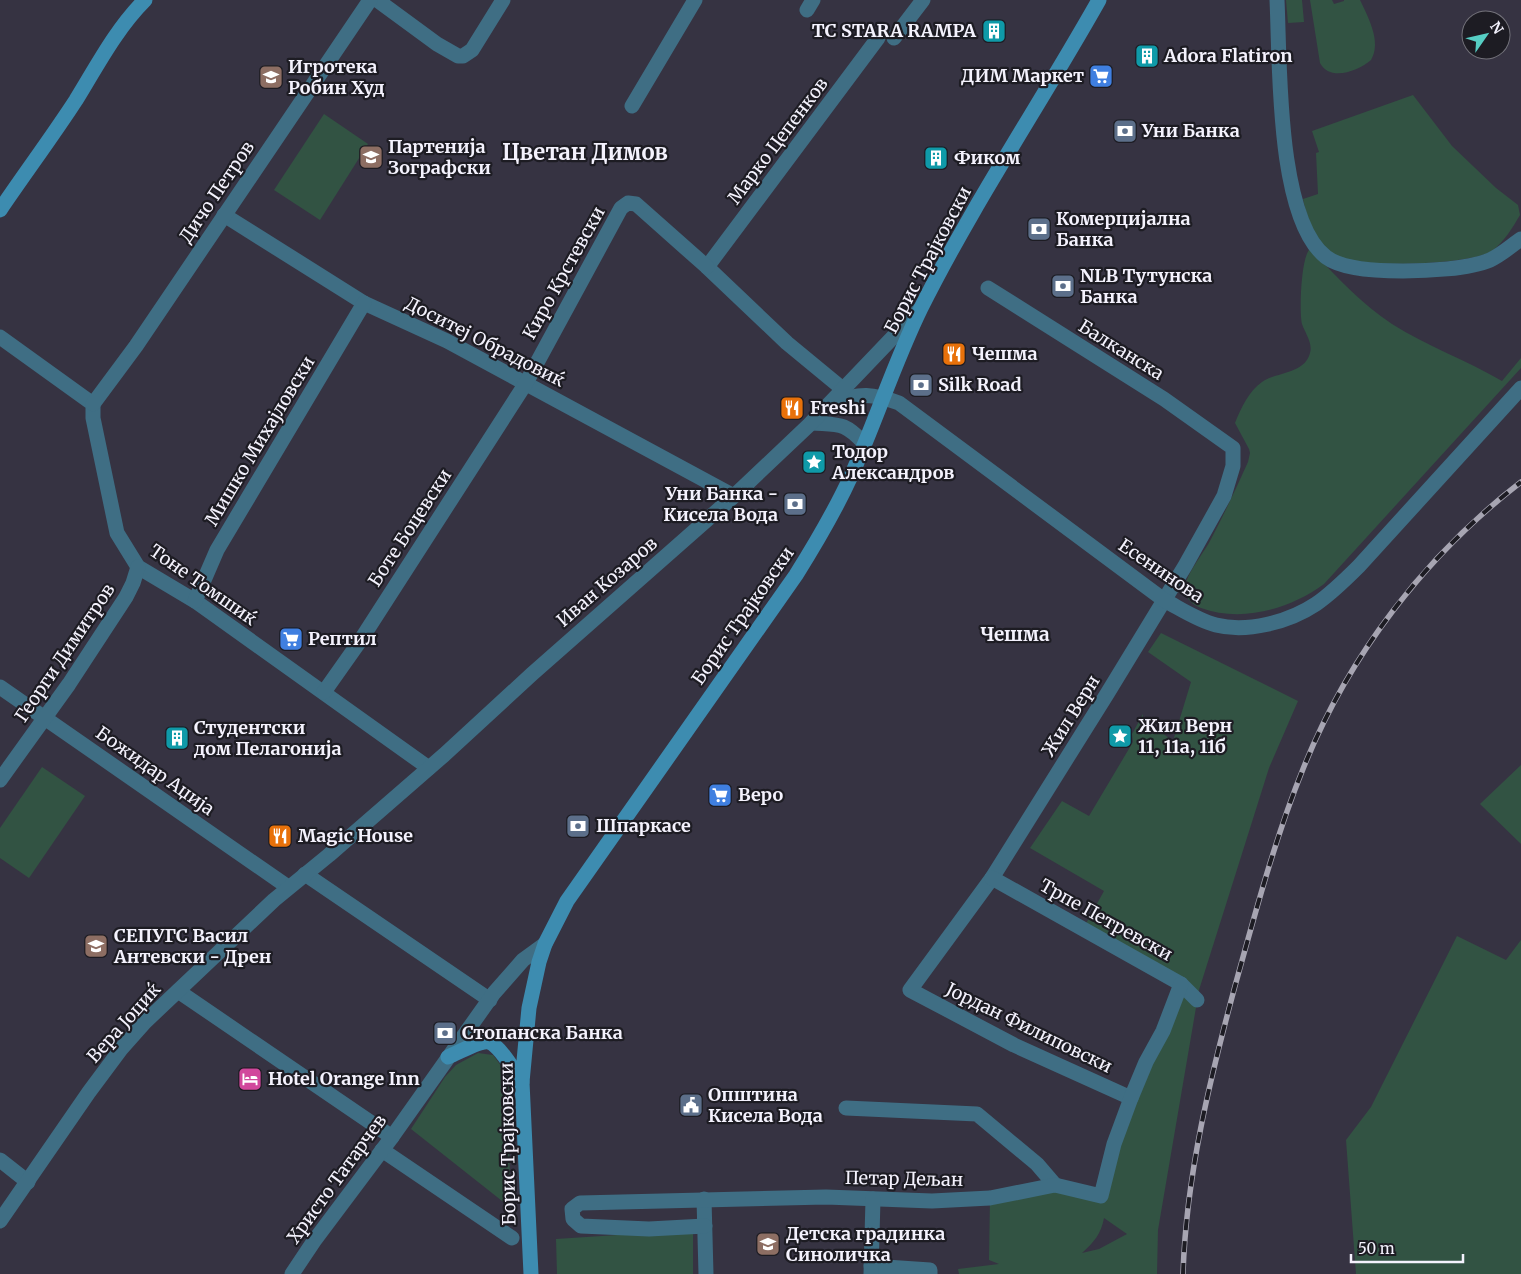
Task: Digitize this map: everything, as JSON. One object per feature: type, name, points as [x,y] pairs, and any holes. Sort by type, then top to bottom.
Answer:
[{"type":"street","name":"Дичо Петров","points":[[93,404],[136,346],[370,0]]},
{"type":"street","points":[[377,0],[437,44],[458,56],[463,56],[472,50],[503,0]]},
{"type":"street","points":[[632,106],[695,0]]},
{"type":"street","points":[[894,38],[923,0]]},
{"type":"street","name":"Борис Трајковски","points":[[531,1274],[522,1082],[529,1008],[545,944],[567,901],[810,553],[837,504],[859,457],[908,336],[923,306],[974,212],[1099,0]]},
{"type":"street","points":[[1278,0],[1282,113],[1289,172],[1298,213],[1307,232],[1321,252],[1334,262],[1349,266],[1409,271],[1483,263],[1495,258],[1521,238]]},
{"type":"street","points":[[0,210],[70,109],[109,46],[141,4]]},
{"type":"street","name":"Марко Цепенков","points":[[707,267],[878,38]]},
{"type":"street","name":"Киро Крстевски","points":[[526,383],[621,208],[628,203],[636,204],[707,267]]},
{"type":"street","name":"Доситеј Обрадовиќ","points":[[224,215],[364,303],[447,341],[734,496]]},
{"type":"street","points":[[707,267],[787,343],[844,390]]},
{"type":"street","name":"Балканска","points":[[988,288],[1164,399],[1233,448]]},
{"type":"street","name":"Мишко Михајловски","points":[[195,602],[217,550],[364,303]]},
{"type":"street","name":"Иван Козаров","points":[[305,874],[429,768],[544,663],[734,496],[812,423],[923,306]]},
{"type":"street","points":[[0,338],[93,404]]},
{"type":"street","name":"Боте Боцевски","points":[[324,692],[360,641],[526,383]]},
{"type":"street","name":"Есенинова","points":[[830,404],[856,394],[883,397],[899,402],[1164,600],[1200,620],[1226,627],[1249,627],[1263,625],[1298,613],[1314,605],[1340,585],[1521,388]]},
{"type":"street","name":"Тоне Томшиќ","points":[[93,404],[93,418],[117,533],[138,567],[195,602],[429,768]]},
{"type":"street","points":[[812,423],[845,426],[851,429],[864,443]]},
{"type":"street","name":"Жил Верн","points":[[910,990],[992,878],[1107,694],[1210,523],[1224,496],[1233,466],[1233,448]]},
{"type":"street","name":"Георги Димитров","points":[[0,780],[126,597],[138,567]]},
{"type":"street","name":"Божидар Аџија","points":[[0,687],[288,887]]},
{"type":"street","points":[[305,874],[490,1000]]},
{"type":"street","name":"Вера Јоциќ","points":[[0,1222],[120,1049],[145,1022],[288,887],[305,874]]},
{"type":"street","name":"Трпе Петревски","points":[[992,878],[1181,984],[1198,1000]]},
{"type":"street","name":"Христо Татарчев","points":[[292,1274],[494,993],[523,960],[545,944]]},
{"type":"street","points":[[1131,1098],[1146,1062],[1163,1031],[1181,984]]},
{"type":"street","name":"Јордан Филиповски","points":[[910,990],[1014,1045],[1131,1098]]},
{"type":"street","points":[[178,992],[392,1136]]},
{"type":"street","points":[[448,1057],[481,1043],[488,1042],[495,1046],[522,1082]]},
{"type":"street","name":"Петар Дељан","points":[[705,1226],[650,1229],[581,1226],[573,1219],[572,1209],[580,1203],[704,1199],[826,1197],[932,1202],[990,1198],[1055,1185],[1101,1196],[1114,1144],[1131,1098]]},
{"type":"street","points":[[846,1108],[977,1114],[1037,1164],[1055,1185]]},
{"type":"street","points":[[382,1150],[512,1238]]},
{"type":"street","points":[[0,1160],[28,1182]]},
{"type":"street","points":[[704,1199],[706,1274]]},
{"type":"street","points":[[874,1199],[871,1270],[930,1272]]},
{"type":"green space","points":[[1286,0],[1302,0],[1304,22],[1288,23]]},
{"type":"green space","points":[[1310,0],[1332,0],[1334,4],[1344,0],[1360,0],[1373,30],[1375,45],[1371,60],[1359,68],[1344,73],[1330,72],[1325,69],[1320,63]]},
{"type":"green space","points":[[1413,95],[1452,146],[1496,188],[1518,205],[1520,215],[1500,243],[1492,251],[1480,256],[1438,262],[1388,264],[1346,259],[1334,255],[1323,244],[1314,230],[1303,199],[1318,194],[1316,153],[1319,152],[1312,131]]},
{"type":"green space","points":[[324,114],[368,144],[320,220],[274,190]]},
{"type":"green space","points":[[1310,249],[1359,298],[1380,316],[1405,332],[1502,381],[1521,358],[1521,368],[1324,584],[1311,593],[1281,607],[1265,611],[1233,614],[1201,608],[1190,601],[1186,595],[1186,582],[1230,502],[1248,462],[1250,453],[1235,423],[1237,417],[1246,400],[1257,386],[1268,379],[1296,369],[1307,360],[1310,353],[1310,342],[1302,324],[1301,308],[1303,273]]},
{"type":"green space","points":[[1161,633],[1298,701],[1269,768],[1199,990],[1158,1230],[1157,1274],[959,1274],[958,1269],[999,1264],[989,1260],[990,1198],[1055,1185],[1101,1196],[1181,984],[1083,929],[1104,891],[1030,848],[1062,801],[1089,816],[1133,742],[1132,734],[1143,714],[1143,719],[1173,741],[1191,682],[1148,652]],"holes":[[[1104,1218],[1127,1234],[1099,1249],[1082,1253],[1096,1237],[1101,1229]]]},
{"type":"green space","points":[[1521,765],[1521,844],[1480,804]]},
{"type":"green space","points":[[42,767],[85,796],[29,878],[0,858],[0,828]]},
{"type":"green space","points":[[1457,936],[1506,960],[1521,940],[1521,1274],[1356,1274],[1346,1140],[1371,1107]]},
{"type":"green space","points":[[478,1053],[493,1055],[502,1067],[509,1083],[508,1117],[511,1208],[411,1129],[445,1077],[456,1065]]},
{"type":"green space","points":[[693,1230],[693,1274],[557,1274],[556,1239]]},
{"type":"railway","points":[[1183,1274],[1185,1237],[1194,1164],[1208,1092],[1266,876],[1283,822],[1303,769],[1321,727],[1343,687],[1366,648],[1393,611],[1453,542],[1521,482]]},
{"type":"place","name":"TC STARA RAMPA","points":[[994,31]]},
{"type":"place","name":"Adora Flatiron","points":[[1147,56]]},
{"type":"place","name":"ДИМ Маркет","points":[[1101,76]]},
{"type":"place","name":"Игротека Робин Худ","points":[[271,77]]},
{"type":"place","name":"Уни Банка","points":[[1125,131]]},
{"type":"place","name":"Партенија Зографски","points":[[371,157]]},
{"type":"place","name":"Фиком","points":[[936,158]]},
{"type":"place","name":"Комерцијална Банка","points":[[1039,229]]},
{"type":"place","name":"NLB Тутунска Банка","points":[[1063,286]]},
{"type":"place","name":"Чешма","points":[[954,354]]},
{"type":"place","name":"Silk Road","points":[[921,385]]},
{"type":"place","name":"Freshi","points":[[792,408]]},
{"type":"place","name":"Тодор Александров","points":[[814,462]]},
{"type":"place","name":"Уни Банка - Кисела Вода","points":[[795,504]]},
{"type":"place","name":"Рептил","points":[[291,639]]},
{"type":"place","name":"Жил Верн 11, 11а, 11б","points":[[1120,736]]},
{"type":"place","name":"Студентски дом Пелагонија","points":[[177,738]]},
{"type":"place","name":"Веро","points":[[720,795]]},
{"type":"place","name":"Шпаркасе","points":[[578,826]]},
{"type":"place","name":"Magic House","points":[[280,836]]},
{"type":"place","name":"СЕПУГС Васил Антевски - Дрен","points":[[96,946]]},
{"type":"place","name":"Стопанска Банка","points":[[445,1033]]},
{"type":"place","name":"Hotel Orange Inn","points":[[250,1079]]},
{"type":"place","name":"Општина Кисела Вода","points":[[691,1105]]},
{"type":"place","name":"Детска градинка Синоличка","points":[[768,1244]]},
{"type":"district","name":"Цветан Димов","points":[[585,152]]},
{"type":"district","name":"Чешма","points":[[1015,634]]}]
